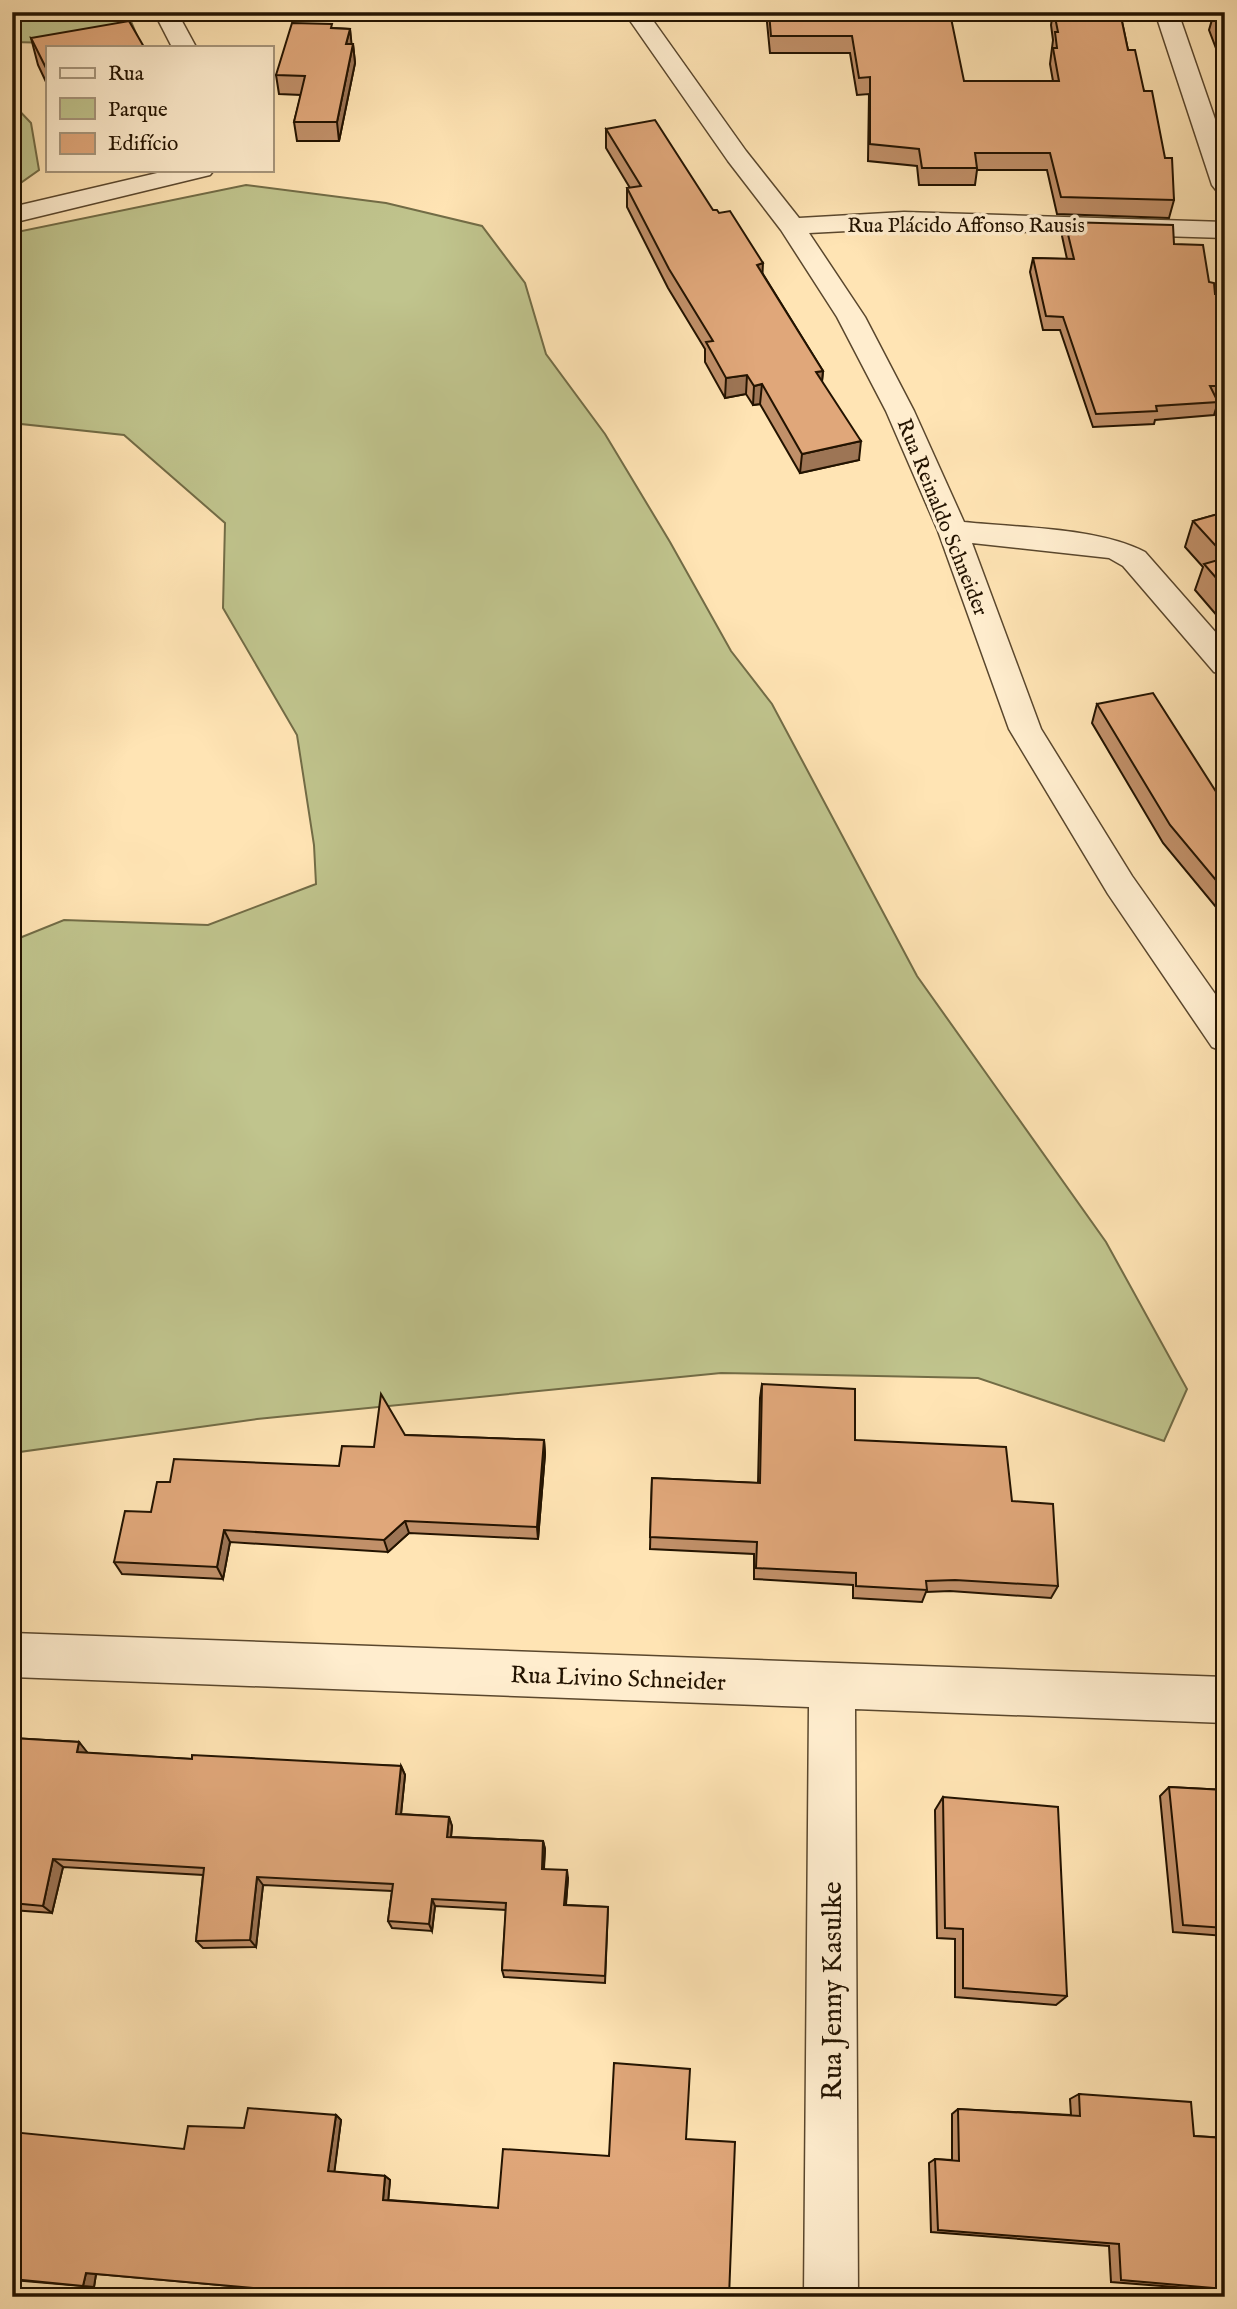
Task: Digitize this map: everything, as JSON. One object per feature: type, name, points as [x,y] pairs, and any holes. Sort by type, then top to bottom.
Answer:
[{"type":"street","points":[[165,12],[183,46]]},
{"type":"street","name":"Rua Reinaldo Schneider","points":[[635,12],[737,156],[792,226],[851,317],[900,411],[953,531],[1025,729],[1120,885],[1225,1037]]},
{"type":"street","points":[[1166,12],[1225,185]]},
{"type":"street","points":[[12,215],[193,172]]},
{"type":"street","name":"Rua Plácido Affonso Rausis","points":[[792,226],[904,220],[1225,230]]},
{"type":"street","points":[[953,531],[1100,546],[1119,551],[1135,559],[1225,664]]},
{"type":"street","name":"Rua Livino Schneider","points":[[12,1656],[1225,1700]]},
{"type":"street","name":"Rua Jenny Kasulke","points":[[831,2297],[832,1686]]},
{"type":"green space","points":[[12,12],[127,12],[141,45],[12,42]]},
{"type":"green space","points":[[12,103],[31,123],[39,170],[12,189]]},
{"type":"green space","points":[[246,185],[386,203],[482,226],[525,283],[546,354],[605,434],[731,651],[772,704],[917,976],[1106,1242],[1187,1389],[1164,1441],[978,1378],[721,1373],[257,1419],[12,1453],[12,941],[64,920],[208,925],[316,884],[314,845],[297,735],[223,608],[225,523],[124,435],[12,423],[12,233]]},
{"type":"building","points":[[769,12],[898,12],[899,18],[951,18],[964,81],[1059,81],[1053,48],[1057,48],[1055,32],[1058,32],[1054,12],[1120,12],[1128,50],[1135,50],[1144,91],[1152,91],[1165,158],[1172,158],[1174,200],[1061,197],[1050,153],[975,153],[977,168],[922,168],[919,149],[870,144],[870,77],[859,78],[852,36],[771,36]]},
{"type":"building","points":[[1225,12],[1225,42],[1214,13]]},
{"type":"building","points":[[129,21],[143,46],[46,46],[46,68],[31,38]]},
{"type":"building","points":[[292,23],[332,24],[331,28],[350,29],[346,44],[353,44],[337,122],[294,122],[305,76],[276,75]]},
{"type":"building","points":[[655,120],[713,210],[719,213],[730,211],[763,263],[757,265],[823,371],[816,372],[861,441],[802,454],[762,384],[754,386],[747,375],[726,378],[706,342],[713,341],[669,269],[627,188],[641,186],[606,129]]},
{"type":"building","points":[[1065,222],[1173,225],[1174,244],[1203,245],[1209,282],[1214,283],[1215,294],[1225,295],[1225,386],[1210,386],[1218,402],[1156,406],[1157,411],[1096,414],[1063,317],[1046,316],[1033,258],[1074,259]]},
{"type":"building","points":[[1225,512],[1225,556],[1193,521]]},
{"type":"building","points":[[1225,558],[1225,588],[1204,564]]},
{"type":"building","points":[[1153,693],[1222,801],[1225,800],[1225,891],[1170,825],[1097,704]]},
{"type":"building","points":[[762,1384],[855,1389],[855,1440],[1006,1447],[1012,1501],[1053,1504],[1058,1586],[955,1580],[926,1581],[927,1590],[856,1586],[856,1573],[756,1568],[757,1542],[650,1537],[652,1478],[760,1483]]},
{"type":"building","points":[[381,1394],[405,1435],[544,1440],[537,1527],[405,1521],[384,1540],[224,1530],[217,1567],[114,1562],[125,1511],[151,1512],[157,1482],[170,1482],[174,1459],[339,1466],[342,1446],[374,1447]]},
{"type":"building","points":[[12,1738],[79,1742],[77,1752],[401,1766],[396,1814],[449,1817],[447,1837],[543,1841],[542,1869],[567,1870],[564,1905],[608,1907],[605,1976],[502,1970],[506,1903],[432,1899],[429,1924],[388,1921],[393,1884],[257,1877],[250,1940],[196,1941],[204,1868],[53,1859],[43,1906],[12,1903]]},
{"type":"building","points":[[1169,1787],[1225,1790],[1225,1928],[1183,1925]]},
{"type":"building","points":[[943,1797],[1058,1807],[1067,1996],[963,1988],[963,1929],[945,1928]]},
{"type":"building","points":[[614,2063],[690,2069],[686,2139],[735,2142],[729,2297],[342,2297],[86,2273],[83,2286],[12,2279],[12,2132],[184,2149],[188,2126],[244,2128],[248,2108],[336,2115],[328,2171],[385,2176],[383,2200],[498,2208],[503,2149],[609,2156]]},
{"type":"building","points":[[1079,2094],[1191,2102],[1194,2136],[1225,2138],[1225,2289],[1121,2280],[1119,2244],[938,2230],[935,2159],[959,2161],[958,2109],[1080,2116]]}]
